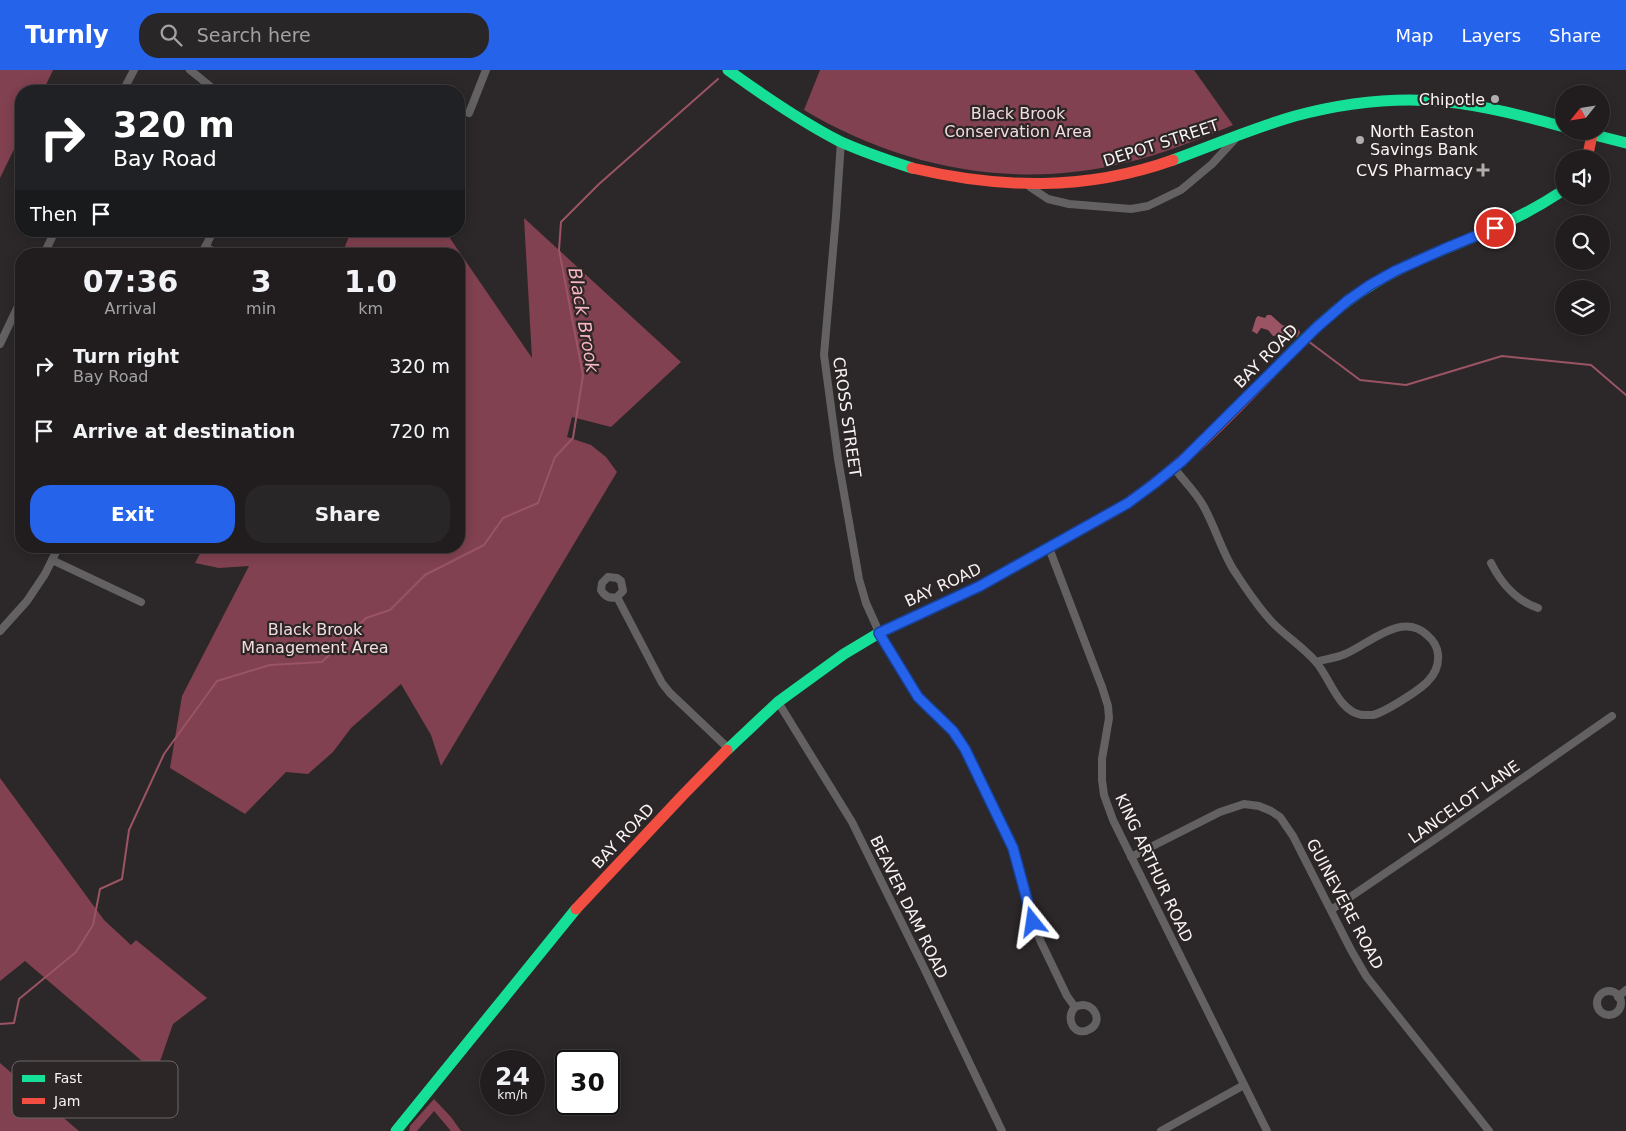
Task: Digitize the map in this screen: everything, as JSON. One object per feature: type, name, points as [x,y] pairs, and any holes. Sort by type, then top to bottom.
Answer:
[{"type":"main road","name":"DEPOT STREET","points":[[728,70],[801,120],[872,156],[933,174],[973,181],[1026,185],[1073,183],[1124,174],[1171,160],[1273,123],[1314,111],[1368,103],[1440,102],[1511,113],[1555,125]]},
{"type":"main road","points":[[1610,139],[1626,143]]},
{"type":"main road","name":"BAY ROAD","points":[[396,1131],[583,902],[728,749],[778,702],[844,654],[879,633],[971,590],[1128,503],[1174,468],[1316,328],[1339,306],[1354,295],[1385,276],[1516,218],[1555,195]]},
{"type":"street","points":[[126,85],[134,70]]},
{"type":"street","points":[[190,70],[209,85]]},
{"type":"street","points":[[469,113],[486,70]]},
{"type":"street","points":[[1026,185],[1048,199],[1070,204],[1131,209],[1148,206],[1181,190],[1212,164],[1238,135]]},
{"type":"street","name":"CROSS STREET","points":[[841,141],[824,362],[856,566],[866,604],[879,633],[918,697],[953,731],[965,749],[1013,848],[1033,922],[1040,940],[1067,996],[1075,1007]]},
{"type":"street","points":[[0,344],[15,313]]},
{"type":"street","points":[[1174,468],[1204,506],[1226,557],[1263,610],[1276,626],[1316,662],[1342,702],[1351,710],[1361,715],[1372,715],[1382,711],[1424,685],[1434,676],[1438,664],[1438,653],[1434,641],[1425,632],[1414,627],[1403,626],[1392,629],[1344,654],[1316,662]]},
{"type":"street","name":"KING ARTHUR ROAD","points":[[1049,548],[1106,700],[1108,725],[1102,765],[1103,787],[1113,820],[1266,1131]]},
{"type":"street","points":[[0,631],[27,601],[45,574],[56,553]]},
{"type":"street","points":[[52,560],[141,602]]},
{"type":"street","points":[[1491,563],[1511,592],[1526,604],[1538,608]]},
{"type":"street","points":[[617,597],[662,684],[728,749]]},
{"type":"street","name":"BEAVER DAM ROAD","points":[[778,702],[852,822],[926,970],[1002,1131]]},
{"type":"street","name":"LANCELOT LANE","points":[[1331,910],[1612,716]]},
{"type":"street","name":"GUINEVERE ROAD","points":[[1131,857],[1220,812],[1244,804],[1259,806],[1276,814],[1285,823],[1293,836],[1366,976],[1489,1131]]},
{"type":"street","points":[[1618,997],[1626,990]]},
{"type":"street","points":[[1161,1131],[1244,1085]]},
{"type":"green space","points":[[0,70],[53,70],[46,85],[15,85],[15,147],[0,178]]},
{"type":"green space","name":"Black Brook Conservation Area","points":[[820,70],[1194,70],[1233,125],[1153,155],[1084,171],[1042,174],[1001,173],[960,168],[919,159],[880,147],[841,130],[804,110]]},
{"type":"green space","name":"Black Brook Management Area","points":[[524,218],[681,362],[611,427],[572,417],[567,437],[591,445],[606,457],[617,472],[441,766],[431,735],[401,684],[351,728],[333,752],[308,774],[286,772],[245,814],[170,768],[182,696],[249,566],[219,568],[195,563],[200,553],[465,553],[465,260],[532,358]]},
{"type":"green space","name":"Black Brook Management Area","points":[[349,237],[449,237],[457,248],[344,248]]},
{"type":"green space","points":[[0,778],[104,920],[131,945],[136,940],[207,998],[173,1024],[160,1061],[142,1061],[25,961],[0,981]]},
{"type":"green space","points":[[0,1063],[12,1073],[12,1118],[64,1118],[79,1131],[0,1131]]},
{"type":"green space","points":[[434,1099],[461,1131],[451,1131],[434,1111],[417,1131],[409,1131],[410,1126]]},
{"type":"shaded area","points":[[1267,315],[1271,315],[1282,325],[1299,330],[1300,333],[1297,337],[1289,334],[1273,336],[1268,330],[1261,328],[1257,334],[1252,331],[1258,316],[1265,318]]},
{"type":"waterway","name":"Black Brook","points":[[0,1024],[14,1023],[19,999],[76,952],[93,925],[100,889],[122,879],[129,830],[164,754],[217,681],[270,665],[322,662],[366,618],[390,610],[425,575],[484,545],[503,518],[538,503],[555,457],[573,438],[583,375],[559,250],[561,222],[599,184],[718,79]]},
{"type":"waterway","points":[[1308,341],[1360,380],[1406,385],[1502,356],[1591,365],[1626,395]]},
{"type":"traffic: fast","points":[[728,70],[782,108],[839,141],[875,156],[912,168]]},
{"type":"traffic: fast","points":[[1173,160],[1295,116],[1335,107],[1396,100],[1437,101],[1484,107],[1555,125]]},
{"type":"traffic: fast","points":[[1610,139],[1626,143]]},
{"type":"traffic: fast","points":[[1270,374],[1306,337],[1358,293],[1386,276],[1413,263],[1515,219],[1555,196]]},
{"type":"traffic: fast","points":[[727,750],[778,702],[844,654],[879,633],[980,586],[1066,538]]},
{"type":"traffic: fast","points":[[396,1131],[576,909]]},
{"type":"traffic: jam","points":[[1589,150],[1591,140]]},
{"type":"traffic: jam","points":[[912,168],[978,180],[1043,184],[1076,182],[1108,177],[1173,160]]},
{"type":"traffic: jam","points":[[1066,538],[1129,502],[1167,473],[1220,425],[1270,374]]},
{"type":"traffic: jam","points":[[576,909],[727,750]]},
{"type":"place","name":"Chipotle","points":[[1495,99]]},
{"type":"place","name":"North Easton Savings Bank","points":[[1360,140]]},
{"type":"place","name":"CVS Pharmacy","points":[[1483,170]]},
{"type":"route","points":[[1033,922],[1013,848],[965,749],[953,731],[918,697],[879,633],[980,586],[1128,503],[1182,461],[1316,328],[1347,301],[1395,271],[1495,228]]}]
